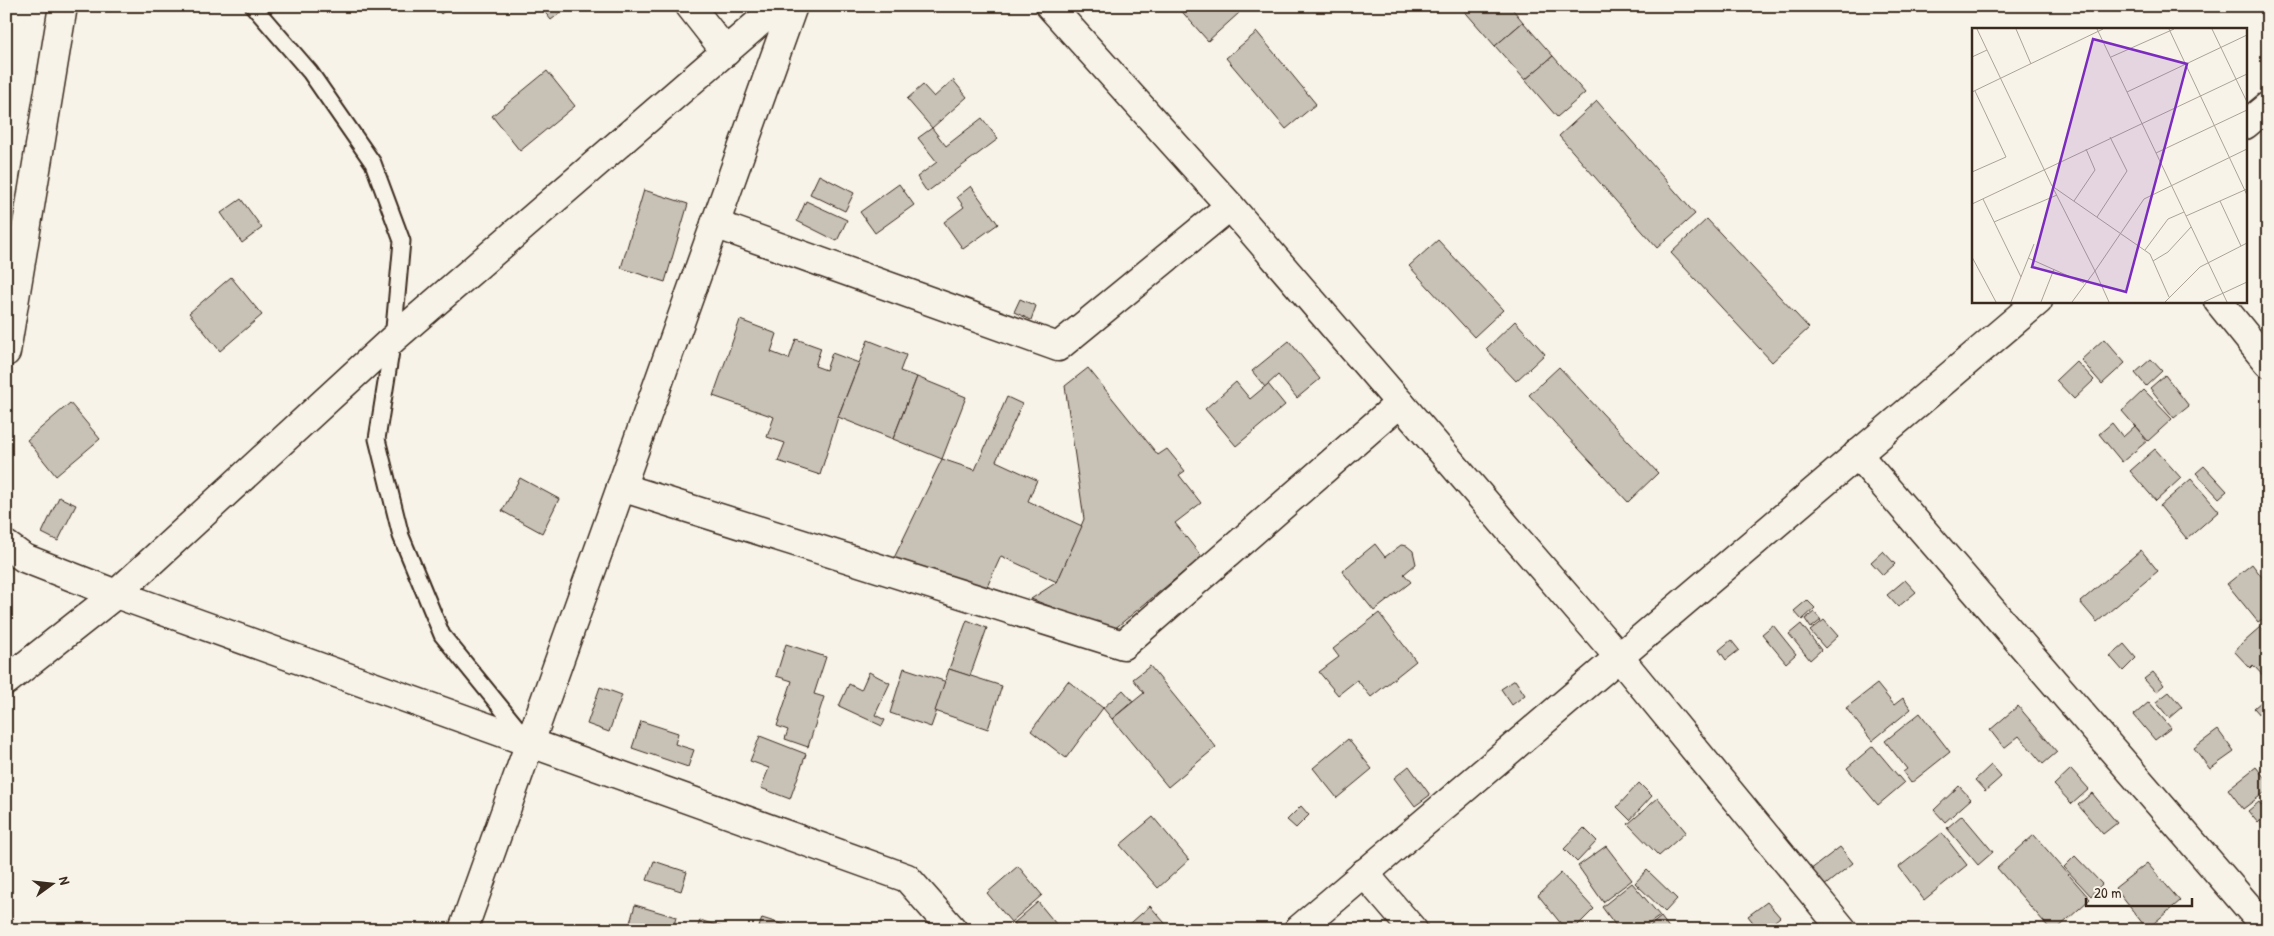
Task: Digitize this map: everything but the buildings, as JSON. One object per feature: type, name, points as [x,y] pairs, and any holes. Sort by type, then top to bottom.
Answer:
[{"type":"street","points":[[6,352],[18,212],[63,6]]},
{"type":"street","points":[[690,6],[726,52]]},
{"type":"street","points":[[6,682],[116,594],[393,340],[778,6]]},
{"type":"street","points":[[463,930],[793,6]]},
{"type":"street","points":[[1050,6],[1230,206],[1618,656],[1843,930]]},
{"type":"street","points":[[2246,124],[2268,106]]},
{"type":"street","points":[[715,224],[1058,347],[1230,206]]},
{"type":"street","points":[[1298,930],[1618,656],[2037,302]]},
{"type":"street","points":[[2219,302],[2268,363]]},
{"type":"street","points":[[621,487],[1123,644],[1400,403]]},
{"type":"street","points":[[1858,454],[2261,924]]},
{"type":"street","points":[[6,545],[24,558],[116,594],[907,878],[953,930]]},
{"type":"street","points":[[1364,873],[1413,930]]},
{"type":"lane","points":[[253,6],[310,72],[373,163],[402,242],[393,340],[377,439],[401,536],[442,635],[529,743]]}]
